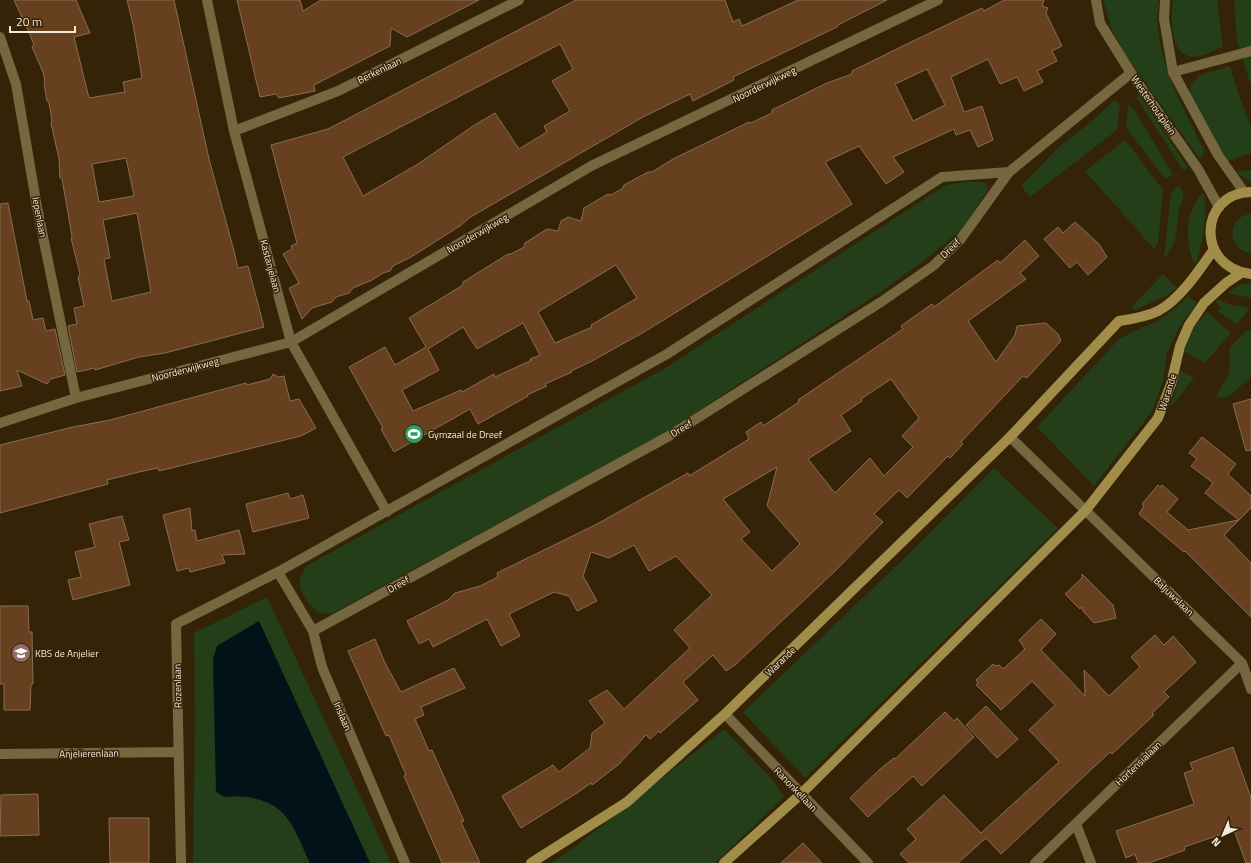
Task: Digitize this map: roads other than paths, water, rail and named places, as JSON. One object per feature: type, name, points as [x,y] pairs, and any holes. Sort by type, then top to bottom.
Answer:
[{"type":"main road","points":[[1246,274],[1230,268],[1220,260],[1211,241],[1212,223],[1219,207],[1228,199],[1248,192]]},
{"type":"main road","name":"Warande","points":[[531,863],[626,802],[725,714],[1010,437],[1119,321],[1140,318],[1159,310],[1173,299],[1195,275],[1214,249]]},
{"type":"main road","name":"Warande","points":[[724,863],[801,794],[1086,510],[1158,418],[1171,384],[1180,346],[1189,325],[1204,303],[1226,283],[1246,274]]},
{"type":"street","name":"Kastanjelaan","points":[[207,0],[234,131],[291,342],[387,512]]},
{"type":"street","name":"Berkenlaan","points":[[234,131],[338,90],[520,0]]},
{"type":"street","name":"Noorderwijkweg","points":[[0,423],[76,398],[291,342],[593,165],[938,0]]},
{"type":"street","name":"Westerhoutplein","points":[[1096,0],[1100,23],[1131,73],[1198,169],[1219,207]]},
{"type":"street","points":[[1165,0],[1164,19],[1173,72],[1218,155],[1248,192]]},
{"type":"street","name":"Iepenlaan","points":[[0,37],[16,84],[37,207],[76,398]]},
{"type":"street","points":[[1173,72],[1251,51]]},
{"type":"street","name":"Dreef","points":[[313,631],[669,436],[881,302],[933,266],[960,240],[1009,172],[1131,73]]},
{"type":"street","points":[[278,572],[667,354],[942,176],[1009,172]]},
{"type":"street","points":[[1010,437],[1086,510]]},
{"type":"street","name":"Baljuwslaan","points":[[1086,510],[1242,663],[1251,688]]},
{"type":"street","name":"Irislaan","points":[[278,572],[313,631],[322,667],[405,863]]},
{"type":"street","name":"Rozenlaan","points":[[181,863],[176,624],[278,572]]},
{"type":"street","name":"Hortensialaan","points":[[1035,863],[1242,663]]},
{"type":"street","name":"Ranonkellaan","points":[[725,714],[868,863]]},
{"type":"street","name":"Anjelierenlaan","points":[[0,754],[178,752]]},
{"type":"street","points":[[1076,824],[1091,863]]},
{"type":"place","name":"Gymzaal de Dreef","points":[[414,434]]},
{"type":"place","name":"KBS de Anjelier","points":[[21,653]]}]
